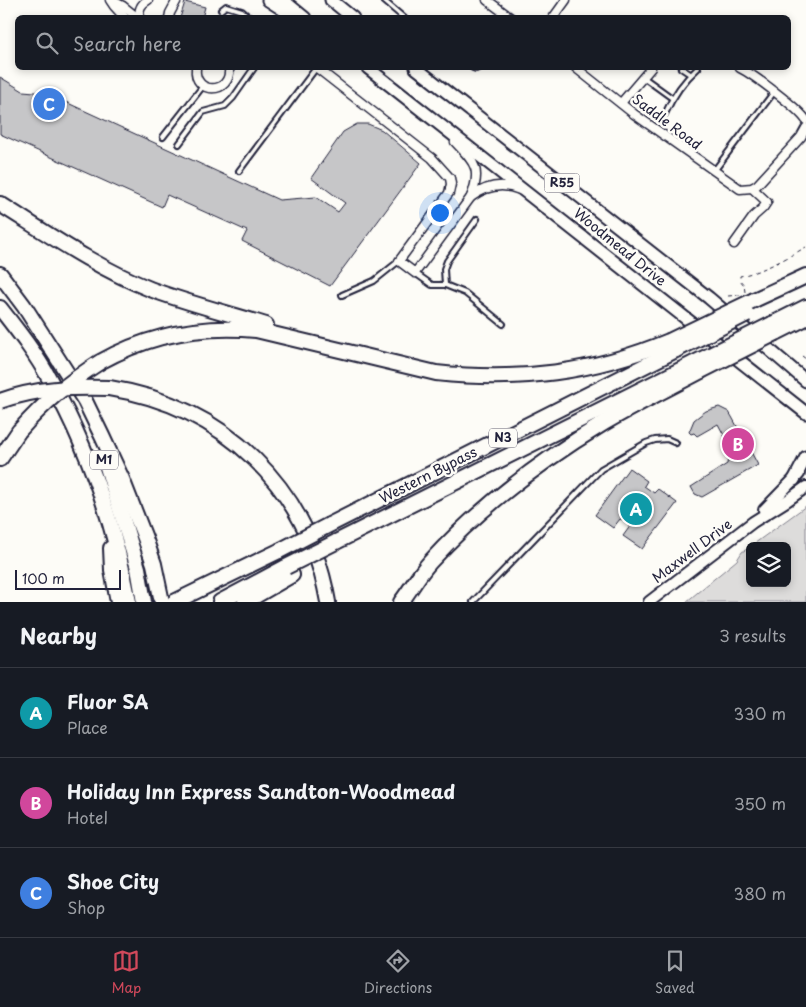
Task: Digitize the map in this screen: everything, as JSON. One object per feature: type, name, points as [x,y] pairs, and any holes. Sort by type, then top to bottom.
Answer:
[{"type":"highway","points":[[0,204],[66,246],[109,270],[149,288],[406,367]]},
{"type":"highway","name":"M1","points":[[0,274],[38,328],[96,438],[113,481],[138,568],[144,602]]},
{"type":"highway","name":"Western Bypass","points":[[178,600],[279,551],[806,278]]},
{"type":"highway","name":"Western Bypass","points":[[220,602],[289,571],[424,498],[698,367],[774,328],[806,307]]},
{"type":"highway","name":"M1","points":[[0,308],[50,379],[82,440],[98,483],[110,524],[129,602]]},
{"type":"highway","points":[[774,328],[806,318]]},
{"type":"highway","points":[[38,328],[85,401],[122,479],[154,564],[162,602]]},
{"type":"highway","points":[[0,459],[18,431],[41,406],[58,391],[100,362],[131,347],[165,336],[192,331],[229,328],[256,330],[406,367],[464,376],[517,377],[561,372],[594,366],[673,346]]},
{"type":"highway","points":[[401,602],[429,564],[459,533],[502,494],[605,422],[698,367]]},
{"type":"highway","points":[[0,401],[14,396],[49,389],[78,387],[109,388],[143,394],[183,409],[226,434],[254,458],[281,490],[299,516],[323,576],[328,602]]},
{"type":"highway","points":[[110,524],[112,570],[118,602]]},
{"type":"highway","points":[[245,602],[289,571]]},
{"type":"main road","points":[[268,0],[291,15]]},
{"type":"main road","points":[[283,0],[301,15]]},
{"type":"main road","points":[[331,0],[349,15]]},
{"type":"main road","name":"Woodmead Drive","points":[[371,70],[806,412]]},
{"type":"main road","name":"Woodmead Drive","points":[[419,70],[709,298],[805,380]]},
{"type":"main road","points":[[786,398],[806,421]]},
{"type":"main road","points":[[794,480],[806,457]]},
{"type":"main road","name":"Maxwell Drive","points":[[753,522],[806,467]]},
{"type":"main road","name":"Maxwell Drive","points":[[649,602],[753,522],[806,487]]},
{"type":"street","points":[[111,0],[122,15]]},
{"type":"street","points":[[111,0],[135,15]]},
{"type":"street","points":[[139,15],[142,4],[148,0]]},
{"type":"street","points":[[170,15],[177,0]]},
{"type":"street","points":[[487,0],[508,15]]},
{"type":"street","points":[[555,15],[566,0]]},
{"type":"street","points":[[228,78],[229,70]]},
{"type":"street","points":[[196,71],[199,82],[203,86],[217,88],[222,86],[235,70]]},
{"type":"street","points":[[319,70],[432,158],[450,178],[451,188],[449,193],[399,261],[415,273],[471,197],[482,189],[495,186],[516,188],[529,194]]},
{"type":"street","name":"Saddle Road","points":[[579,70],[737,187],[749,188]]},
{"type":"street","points":[[621,103],[649,70]]},
{"type":"street","points":[[743,70],[801,113],[806,120]]},
{"type":"street","points":[[434,120],[472,159],[476,167],[477,174],[471,197]]},
{"type":"street","points":[[734,244],[754,216],[767,202],[749,188],[801,137],[806,128]]},
{"type":"lane","points":[[382,0],[400,15]]},
{"type":"lane","points":[[221,10],[226,6],[242,11],[247,15]]},
{"type":"lane","points":[[179,144],[203,112],[224,106],[253,70]]},
{"type":"lane","points":[[239,171],[315,70]]},
{"type":"lane","points":[[684,70],[690,74]]},
{"type":"lane","points":[[665,114],[672,98],[690,74],[695,70]]},
{"type":"lane","points":[[642,77],[672,98]]},
{"type":"lane","points":[[163,137],[203,86]]},
{"type":"lane","points":[[714,171],[774,92]]},
{"type":"lane","points":[[445,285],[444,269],[447,261],[478,219]]},
{"type":"lane","points":[[342,295],[374,281],[399,261]]},
{"type":"lane","points":[[415,273],[432,285],[445,285],[465,293],[502,324]]},
{"type":"lane","points":[[473,602],[601,469],[646,443],[663,439],[676,443]]},
{"type":"path","points":[[728,296],[742,295],[746,292],[740,276],[777,264],[806,247]]},
{"type":"path","points":[[802,356],[806,359]]},
{"type":"shaded area","points":[[806,506],[806,602],[686,602],[737,560],[746,550],[746,587],[791,587],[791,542],[756,542]]},
{"type":"building","points":[[185,2],[205,7],[203,15],[181,15]]},
{"type":"building","points":[[0,77],[23,91],[46,93],[279,200],[316,197],[338,212],[345,203],[311,178],[343,132],[357,124],[368,124],[382,130],[421,163],[330,286],[242,241],[247,231],[167,195],[162,207],[0,134]]},
{"type":"building","points":[[719,407],[729,412],[758,465],[702,497],[695,494],[691,487],[727,464],[728,458],[733,452],[718,424],[697,436],[689,432],[694,420],[706,411]]},
{"type":"building","points":[[629,468],[647,481],[644,486],[654,493],[658,489],[677,503],[642,549],[623,536],[631,525],[628,520],[620,519],[613,528],[595,515]]},
{"type":"place","name":"Shoe City","points":[[49,104]]},
{"type":"place","name":"Holiday Inn Express Sandton-Woodmead","points":[[738,444]]},
{"type":"place","name":"Fluor SA","points":[[636,509]]}]
